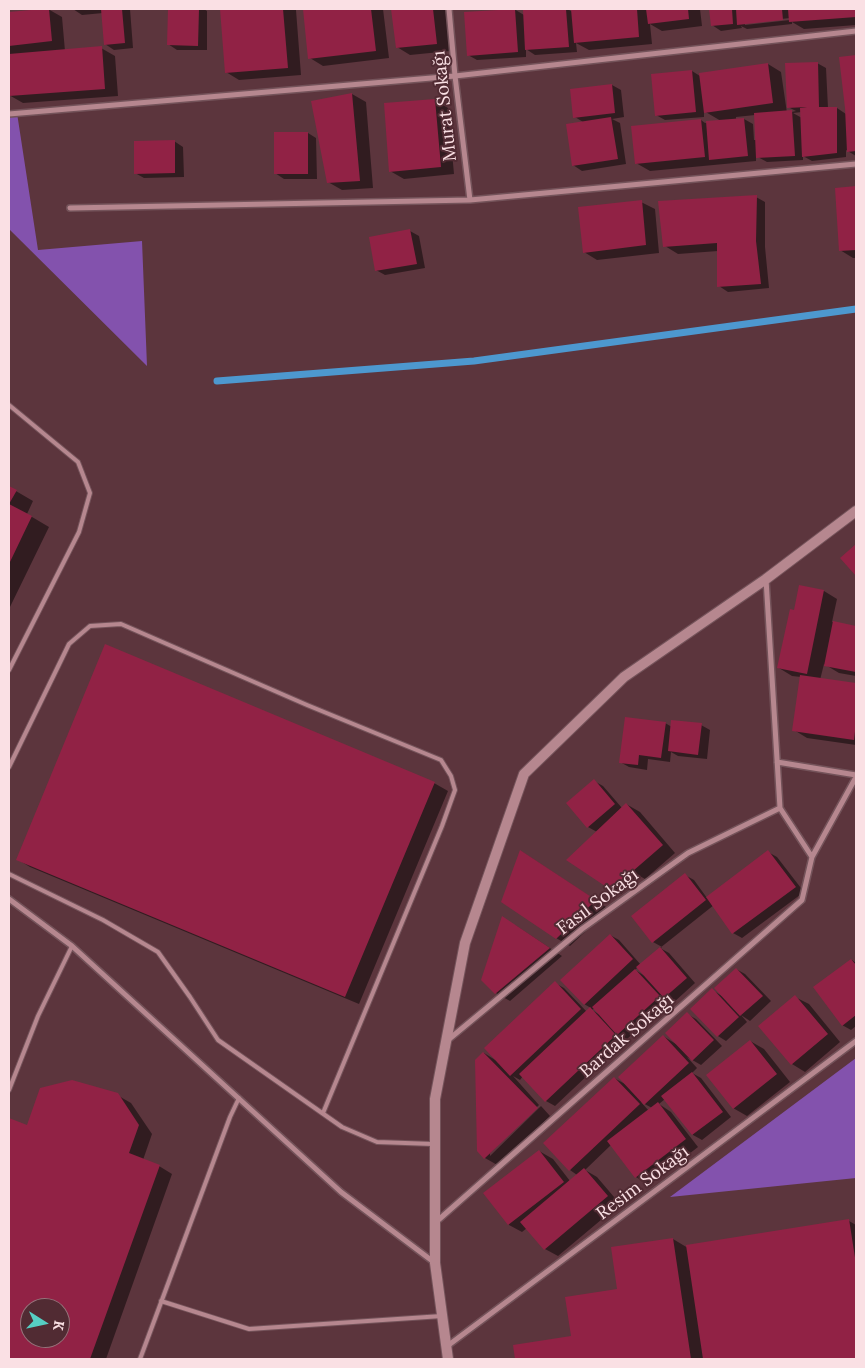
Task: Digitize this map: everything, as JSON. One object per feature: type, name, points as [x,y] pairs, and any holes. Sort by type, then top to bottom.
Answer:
[{"type":"main road","points":[[448,1359],[435,1263],[436,1099],[464,943],[524,774],[624,677],[766,579],[856,511]]},
{"type":"street","name":"Murat Sokağı","points":[[449,9],[470,200]]},
{"type":"street","points":[[9,114],[455,76],[856,31]]},
{"type":"street","points":[[70,208],[470,200],[856,164]]},
{"type":"street","points":[[766,579],[780,808],[812,857]]},
{"type":"street","points":[[777,762],[856,776]]},
{"type":"street","name":"Bardak Sokağı","points":[[436,1222],[802,900],[812,857],[856,776]]},
{"type":"street","name":"Fasıl Sokağı","points":[[446,1040],[582,929],[688,853],[780,808]]},
{"type":"street","points":[[9,898],[72,946],[341,1192],[435,1263]]},
{"type":"street","name":"Resim Sokağı","points":[[446,1347],[856,1041]]},
{"type":"lane","points":[[9,405],[78,462],[90,493],[79,532],[9,670]]},
{"type":"lane","points":[[9,767],[69,644],[90,626],[121,624],[307,705],[441,760],[451,776],[455,790],[442,826],[323,1113]]},
{"type":"lane","points":[[9,874],[103,920],[158,952],[218,1040],[342,1127],[377,1142],[436,1144]]},
{"type":"lane","points":[[9,1090],[38,1016],[72,946]]},
{"type":"lane","points":[[140,1359],[230,1117],[239,1098]]},
{"type":"lane","points":[[161,1301],[250,1329],[442,1316]]},
{"type":"shaded area","points":[[17,113],[38,250],[142,241],[147,366],[9,229],[9,114]]},
{"type":"shaded area","points":[[856,1058],[856,1178],[670,1197]]},
{"type":"building","points":[[49,9],[52,41],[9,46],[9,12]]},
{"type":"building","points":[[101,9],[122,9],[125,43],[104,45]]},
{"type":"building","points":[[168,9],[199,9],[198,46],[167,45]]},
{"type":"building","points":[[220,9],[283,9],[288,68],[225,73]]},
{"type":"building","points":[[303,9],[371,9],[376,51],[308,59]]},
{"type":"building","points":[[391,9],[433,9],[437,44],[396,48]]},
{"type":"building","points":[[515,9],[518,52],[467,56],[464,12]]},
{"type":"building","points":[[566,9],[569,47],[525,50],[523,10]]},
{"type":"building","points":[[571,9],[637,9],[639,37],[574,43]]},
{"type":"building","points":[[646,9],[688,9],[689,19],[648,24]]},
{"type":"building","points":[[709,9],[732,9],[733,24],[711,26]]},
{"type":"building","points":[[736,9],[782,9],[783,20],[737,25]]},
{"type":"building","points":[[788,9],[856,9],[856,17],[789,22]]},
{"type":"building","points":[[102,46],[105,89],[9,96],[9,54]]},
{"type":"building","points":[[856,55],[856,151],[847,152],[845,108],[839,57]]},
{"type":"building","points":[[818,62],[819,107],[837,107],[837,153],[802,157],[800,108],[807,107],[787,108],[785,63]]},
{"type":"building","points":[[768,63],[773,103],[704,113],[699,73]]},
{"type":"building","points":[[692,70],[696,112],[655,116],[651,74]]},
{"type":"building","points":[[612,84],[615,113],[573,118],[570,89]]},
{"type":"building","points":[[352,93],[360,181],[327,183],[311,101]]},
{"type":"building","points":[[435,99],[441,167],[389,172],[384,103]]},
{"type":"building","points":[[792,110],[795,156],[756,158],[754,113]]},
{"type":"building","points":[[611,117],[618,159],[572,166],[566,124]]},
{"type":"building","points":[[744,118],[748,156],[709,160],[706,121]]},
{"type":"building","points":[[701,119],[705,157],[635,164],[631,126]]},
{"type":"building","points":[[274,132],[308,132],[308,174],[274,174]]},
{"type":"building","points":[[175,140],[175,173],[134,174],[134,141]]},
{"type":"building","points":[[856,186],[856,250],[839,251],[835,188]]},
{"type":"building","points":[[757,195],[756,241],[761,284],[717,287],[717,243],[663,247],[658,201]]},
{"type":"building","points":[[642,200],[646,245],[583,253],[578,207]]},
{"type":"building","points":[[410,229],[417,264],[375,271],[369,237]]},
{"type":"building","points":[[9,486],[17,490],[9,504]]},
{"type":"building","points":[[9,504],[32,516],[9,564]]},
{"type":"building","points":[[856,544],[856,576],[840,558]]},
{"type":"building","points":[[799,585],[824,590],[807,674],[777,668],[790,609],[794,610]]},
{"type":"building","points":[[833,621],[856,626],[856,672],[824,666]]},
{"type":"building","points":[[105,644],[435,782],[345,997],[16,860]]},
{"type":"building","points":[[800,675],[856,683],[854,740],[792,731]]},
{"type":"building","points":[[625,717],[666,722],[661,758],[639,755],[638,765],[619,763]]},
{"type":"building","points":[[671,720],[702,723],[698,755],[668,751]]},
{"type":"building","points":[[594,779],[615,804],[587,828],[566,803]]},
{"type":"building","points":[[626,803],[663,845],[611,890],[566,860]]},
{"type":"building","points":[[520,850],[596,900],[556,939],[501,902]]},
{"type":"building","points":[[768,850],[796,887],[732,934],[706,897]]},
{"type":"building","points":[[685,873],[706,900],[652,943],[631,916]]},
{"type":"building","points":[[502,916],[550,948],[495,994],[481,980]]},
{"type":"building","points":[[610,934],[633,959],[584,1005],[560,980]]},
{"type":"building","points":[[660,947],[687,978],[664,998],[636,967]]},
{"type":"building","points":[[851,959],[856,965],[856,1015],[842,1026],[813,987]]},
{"type":"building","points":[[736,968],[763,996],[740,1016],[714,988]]},
{"type":"building","points":[[635,969],[660,996],[617,1035],[592,1007]]},
{"type":"building","points":[[555,981],[581,1009],[510,1076],[484,1048]]},
{"type":"building","points":[[712,988],[739,1017],[717,1037],[690,1009]]},
{"type":"building","points":[[795,995],[828,1034],[791,1065],[758,1026]]},
{"type":"building","points":[[590,1007],[616,1035],[545,1102],[519,1074]]},
{"type":"building","points":[[687,1012],[714,1040],[692,1061],[665,1033]]},
{"type":"building","points":[[663,1035],[689,1063],[644,1105],[618,1077]]},
{"type":"building","points":[[750,1040],[777,1074],[733,1109],[706,1075]]},
{"type":"building","points":[[483,1052],[538,1108],[484,1159],[477,1151],[475,1060]]},
{"type":"building","points":[[692,1072],[723,1112],[692,1135],[661,1096]]},
{"type":"building","points":[[614,1077],[640,1104],[569,1171],[543,1143]]},
{"type":"building","points":[[72,1080],[118,1093],[139,1125],[129,1153],[160,1165],[90,1359],[9,1359],[9,1118],[27,1125],[40,1088]]},
{"type":"building","points":[[658,1102],[686,1139],[635,1178],[607,1141]]},
{"type":"building","points":[[539,1150],[564,1182],[508,1225],[483,1193]]},
{"type":"building","points":[[584,1168],[608,1196],[544,1250],[520,1222]]},
{"type":"building","points":[[849,1219],[856,1264],[856,1359],[703,1359],[686,1245]]},
{"type":"building","points":[[673,1238],[691,1359],[515,1359],[513,1345],[571,1336],[565,1297],[617,1289],[611,1247]]},
{"type":"waterway","points":[[217,381],[474,361],[856,309]]}]
